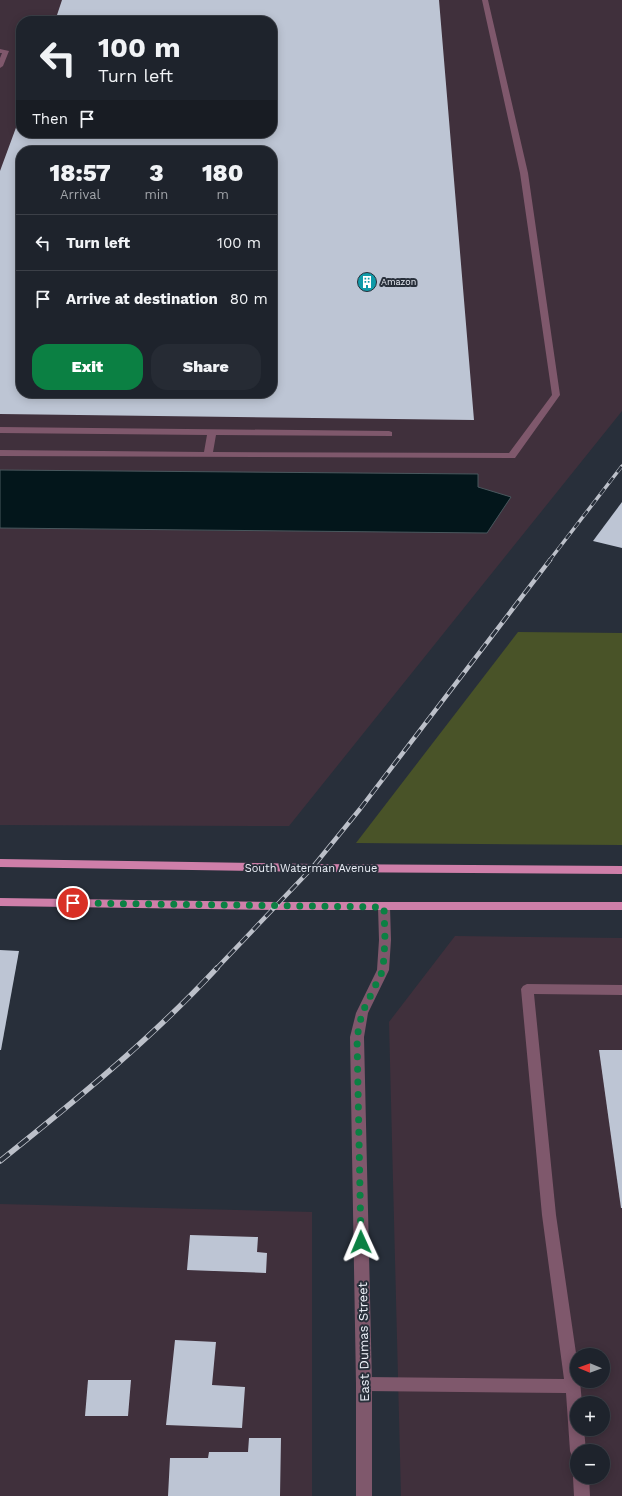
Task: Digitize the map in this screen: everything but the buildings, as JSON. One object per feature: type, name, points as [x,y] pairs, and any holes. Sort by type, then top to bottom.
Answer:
[{"type":"main road","name":"South Waterman Avenue","points":[[0,863],[312,868],[622,870]]},
{"type":"main road","points":[[0,902],[384,907],[622,906]]},
{"type":"street","points":[[0,453],[512,456],[556,395],[524,173],[485,0]]},
{"type":"street","points":[[0,51],[6,51],[0,66]]},
{"type":"street","points":[[0,430],[389,434]]},
{"type":"street","points":[[208,455],[212,432]]},
{"type":"street","name":"East Dumas Street","points":[[364,1496],[364,1384],[357,1037],[362,1013],[383,970],[385,940],[384,907]]},
{"type":"street","points":[[570,1371],[549,1215],[527,989],[622,990]]},
{"type":"street","points":[[364,1384],[570,1386]]},
{"type":"street","points":[[572,1388],[577,1444]]},
{"type":"street","points":[[581,1484],[582,1496]]},
{"type":"shaded area","points":[[0,0],[622,0],[622,411],[289,826],[0,825]]},
{"type":"shaded area","points":[[0,470],[478,474],[478,487],[511,497],[487,533],[0,528]]},
{"type":"shaded area","points":[[455,936],[622,938],[622,1496],[401,1496],[389,1022]]},
{"type":"shaded area","points":[[0,1204],[312,1212],[312,1496],[0,1496]]},
{"type":"green space","points":[[518,632],[622,633],[622,845],[356,843]]},
{"type":"railway","points":[[549,561],[622,466]]},
{"type":"railway","points":[[216,969],[312,868],[360,809],[550,560]]},
{"type":"railway","points":[[0,1161],[112,1069],[166,1020],[217,968]]},
{"type":"place","name":"Amazon","points":[[367,282]]},
{"type":"route","points":[[73,903],[384,907],[385,940],[383,970],[362,1013],[357,1037],[361,1242]]}]
